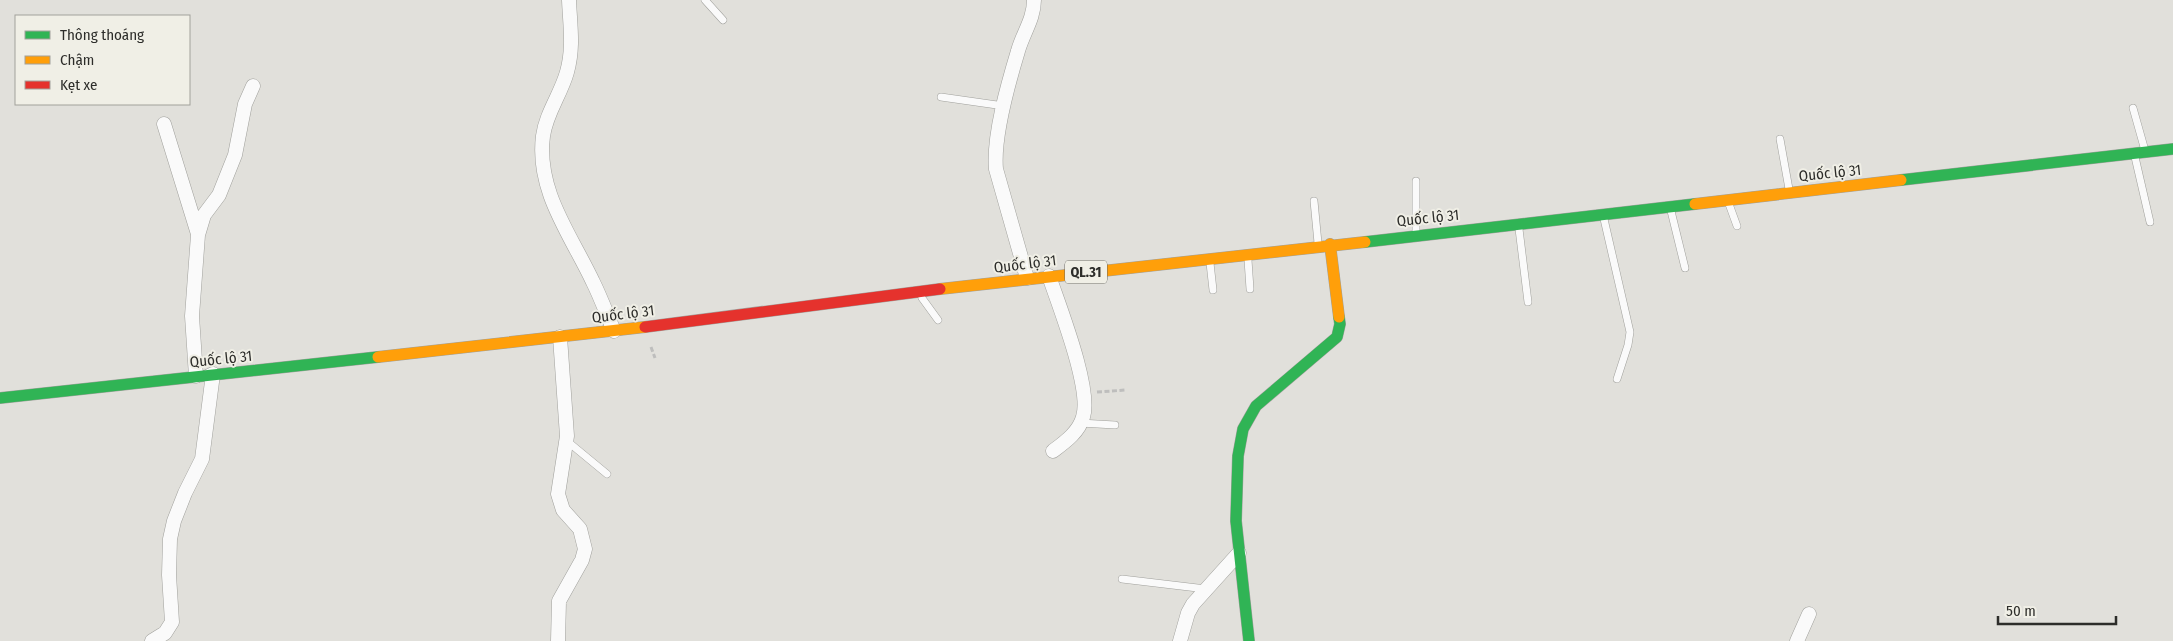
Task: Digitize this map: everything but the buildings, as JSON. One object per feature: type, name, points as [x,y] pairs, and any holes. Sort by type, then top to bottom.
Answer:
[{"type":"main road","name":"Quốc lộ 31","points":[[0,398],[196,376],[213,381],[1027,278],[1248,255],[1416,234],[1519,224],[2173,149]]},
{"type":"main road","points":[[1249,641],[1236,530],[1237,459],[1244,426],[1254,408],[1337,338],[1340,330],[1324,245]]},
{"type":"street","points":[[569,0],[572,27],[570,59],[562,88],[546,120],[542,160],[545,179],[557,212],[593,282],[614,331]]},
{"type":"street","points":[[1027,278],[996,169],[997,138],[1018,51],[1033,15],[1034,0]]},
{"type":"street","points":[[196,376],[192,316],[198,235],[204,215],[219,195],[235,155],[245,104],[253,86]]},
{"type":"street","points":[[164,124],[198,235]]},
{"type":"street","points":[[1049,276],[1077,364],[1083,393],[1083,417],[1071,437],[1053,451]]},
{"type":"street","points":[[558,641],[559,601],[582,560],[586,549],[580,530],[563,510],[558,494],[567,442],[560,337]]},
{"type":"street","points":[[152,641],[165,633],[172,622],[169,575],[170,539],[174,521],[185,493],[202,459],[213,381]]},
{"type":"street","points":[[1180,641],[1188,613],[1206,589],[1239,553]]},
{"type":"street","points":[[1797,641],[1809,614]]},
{"type":"lane","points":[[705,0],[723,20]]},
{"type":"lane","points":[[941,97],[1005,106]]},
{"type":"lane","points":[[2134,108],[2150,222]]},
{"type":"lane","points":[[1780,139],[1789,192]]},
{"type":"lane","points":[[1416,181],[1416,234]]},
{"type":"lane","points":[[1728,199],[1737,226]]},
{"type":"lane","points":[[1314,201],[1324,245]]},
{"type":"lane","points":[[1669,206],[1685,268]]},
{"type":"lane","points":[[1603,213],[1630,332],[1628,345],[1617,379]]},
{"type":"lane","points":[[1519,224],[1528,302]]},
{"type":"lane","points":[[1248,255],[1250,289]]},
{"type":"lane","points":[[1210,259],[1213,290]]},
{"type":"lane","points":[[918,292],[938,320]]},
{"type":"lane","points":[[1080,422],[1115,425]]},
{"type":"lane","points":[[567,442],[607,474]]},
{"type":"lane","points":[[1122,579],[1206,589]]},
{"type":"path","points":[[1083,393],[1126,390]]},
{"type":"traffic: fast","points":[[1901,180],[2173,149]]},
{"type":"traffic: fast","points":[[1365,242],[1695,204]]},
{"type":"traffic: fast","points":[[1249,641],[1236,521],[1238,456],[1243,429],[1256,406],[1337,337],[1340,324],[1339,317]]},
{"type":"traffic: fast","points":[[0,398],[378,357]]},
{"type":"traffic: slow","points":[[1695,204],[1901,180]]},
{"type":"traffic: slow","points":[[940,289],[1365,242]]},
{"type":"traffic: slow","points":[[1330,244],[1339,317]]},
{"type":"traffic: slow","points":[[378,357],[645,327]]},
{"type":"traffic: jam","points":[[645,327],[940,289]]}]
